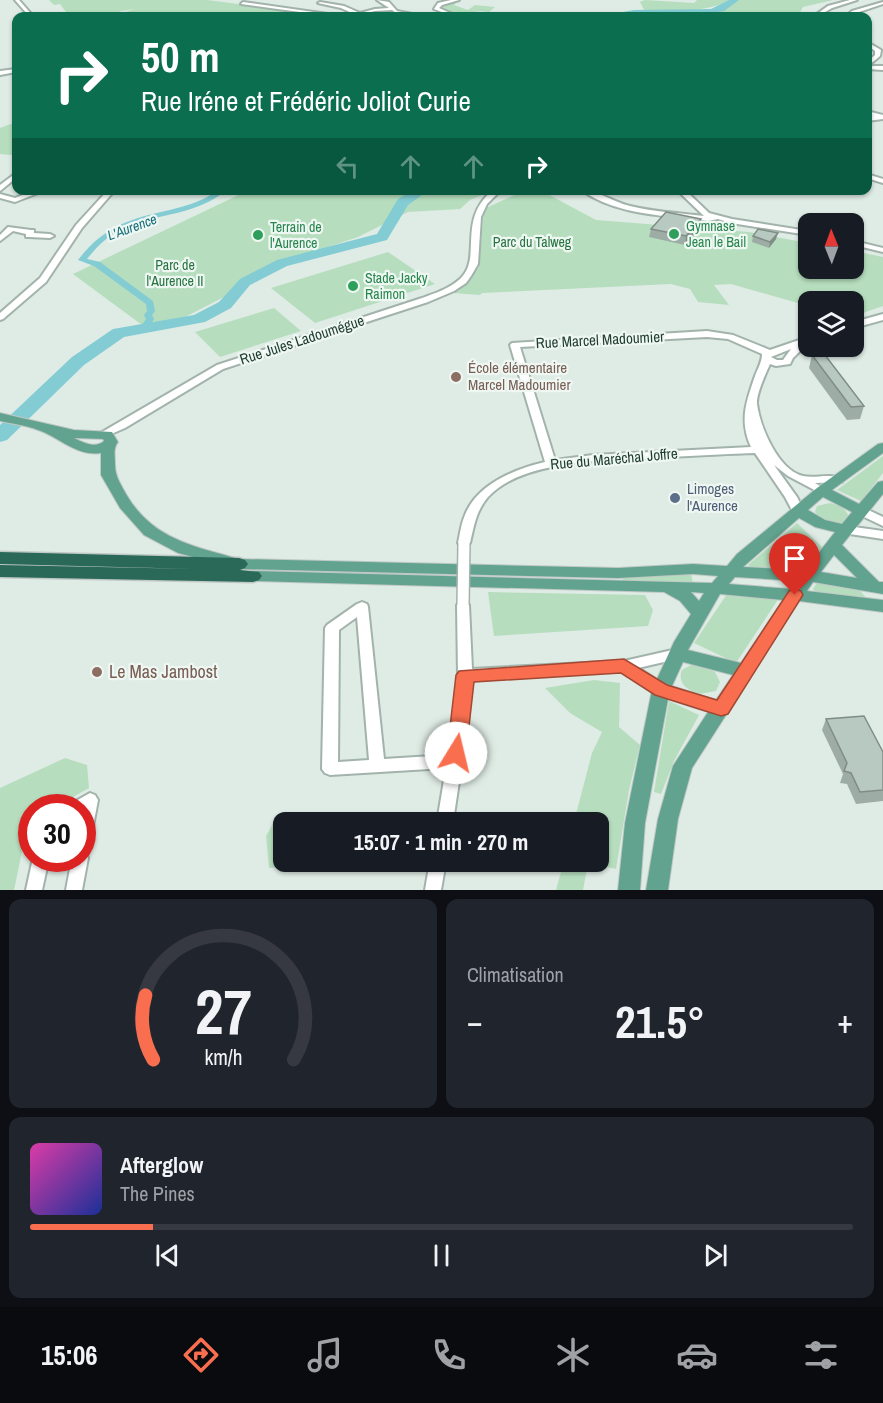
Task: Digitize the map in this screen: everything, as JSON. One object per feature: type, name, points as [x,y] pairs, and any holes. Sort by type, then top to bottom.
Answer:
[{"type":"highway","points":[[0,558],[239,564]]},
{"type":"highway","points":[[0,571],[254,576]]},
{"type":"main road","points":[[4,418],[47,429],[104,439]]},
{"type":"main road","points":[[47,429],[94,450],[104,439]]},
{"type":"main road","points":[[104,439],[108,475],[126,505],[149,532],[183,549],[239,564],[618,573],[693,569],[810,576],[878,587]]},
{"type":"main road","points":[[628,890],[635,823],[661,690],[677,654],[700,614],[729,571],[742,558],[822,491],[883,447]]},
{"type":"main road","points":[[657,890],[668,819],[683,766],[795,595],[883,485]]},
{"type":"main road","points":[[822,491],[862,511]]},
{"type":"main road","points":[[798,511],[820,524],[847,530]]},
{"type":"main road","points":[[833,545],[878,587]]},
{"type":"main road","points":[[254,576],[717,588],[883,606]]},
{"type":"main road","points":[[665,586],[686,597],[700,614]]},
{"type":"main road","points":[[677,654],[745,671]]},
{"type":"main road","points":[[661,690],[721,709]]},
{"type":"street","points":[[17,0],[28,12]]},
{"type":"street","points":[[330,0],[318,3],[342,7],[351,12]]},
{"type":"street","points":[[379,0],[387,3],[396,12]]},
{"type":"street","points":[[444,12],[436,9],[441,4],[457,0]]},
{"type":"street","points":[[474,0],[484,0]]},
{"type":"street","points":[[822,12],[830,7],[855,0]]},
{"type":"street","points":[[243,3],[307,12]]},
{"type":"street","points":[[857,12],[883,3]]},
{"type":"street","points":[[294,9],[305,6]]},
{"type":"street","points":[[369,12],[392,9]]},
{"type":"street","points":[[874,66],[881,51]]},
{"type":"street","points":[[0,189],[12,178]]},
{"type":"street","points":[[0,196],[15,200],[29,195]]},
{"type":"street","points":[[0,317],[43,280],[79,227],[108,195]]},
{"type":"street","name":"Rue Jules Ladoumégue","points":[[104,439],[121,426],[220,367],[425,300],[457,285],[471,271],[474,262],[477,213],[492,195]]},
{"type":"street","points":[[593,195],[604,201],[649,213],[679,218],[715,218],[798,231]]},
{"type":"street","points":[[685,195],[705,217]]},
{"type":"street","points":[[0,238],[11,229],[50,236]]},
{"type":"street","points":[[864,245],[883,250]]},
{"type":"street","points":[[864,322],[883,317]]},
{"type":"street","name":"Rue Marcel Madoumier","points":[[551,463],[515,345],[707,334],[730,337],[770,355]]},
{"type":"street","points":[[798,345],[770,355],[752,402],[763,452],[792,496],[798,511]]},
{"type":"street","points":[[759,380],[779,363],[787,362],[798,349]]},
{"type":"street","points":[[770,355],[789,357]]},
{"type":"street","points":[[770,355],[779,363]]},
{"type":"street","points":[[763,452],[786,472],[822,491]]},
{"type":"street","name":"Rue du Maréchal Joffre","points":[[447,812],[465,675],[463,605],[465,528],[471,512],[487,491],[504,480],[551,463],[763,452]]},
{"type":"street","points":[[797,478],[838,480]]},
{"type":"street","points":[[862,511],[883,522]]},
{"type":"street","points":[[847,530],[883,535]]},
{"type":"street","points":[[377,766],[362,607],[332,628],[330,769],[377,766],[455,760]]},
{"type":"street","points":[[465,675],[624,666],[677,654]]},
{"type":"street","points":[[624,666],[661,690]]},
{"type":"street","points":[[34,890],[38,872]]},
{"type":"street","points":[[74,890],[77,872]]},
{"type":"street","points":[[434,890],[436,872]]},
{"type":"green space","points":[[49,0],[207,0],[299,12],[126,12],[135,9],[119,12],[66,12],[60,4],[54,5]]},
{"type":"green space","points":[[645,0],[694,3],[697,0],[730,0],[709,7],[677,11],[644,10],[640,2]]},
{"type":"green space","points":[[734,0],[833,0],[803,7],[800,12],[688,12],[720,8]]},
{"type":"green space","points":[[451,3],[456,3],[454,5],[468,10],[475,5],[495,7],[489,12],[470,10],[481,12],[450,12],[441,8]]},
{"type":"green space","points":[[12,124],[12,155],[0,154],[0,128]]},
{"type":"green space","name":"Parc de l'Aurence II","points":[[239,195],[482,195],[470,200],[460,209],[408,212],[358,237],[273,265],[222,298],[185,317],[142,325],[73,274]]},
{"type":"green space","name":"Parc du Talweg","points":[[514,195],[549,195],[596,220],[749,232],[798,241],[798,279],[864,279],[864,253],[883,257],[883,306],[864,313],[864,291],[798,291],[798,303],[731,284],[714,285],[729,305],[698,302],[690,289],[671,284],[482,293],[480,295],[453,293],[479,267],[484,209]]},
{"type":"green space","name":"Stade Jacky Raimon","points":[[388,252],[435,284],[315,323],[271,288]]},
{"type":"green space","points":[[274,308],[301,331],[220,357],[195,332]]},
{"type":"green space","points":[[883,456],[883,473],[861,501],[837,490]]},
{"type":"green space","points":[[830,503],[846,511],[849,517],[845,522],[837,524],[828,522],[815,512],[817,506]]},
{"type":"green space","points":[[797,523],[823,548],[801,572],[752,568],[748,565]]},
{"type":"green space","points":[[691,574],[693,583],[623,580],[622,577]]},
{"type":"green space","points":[[818,581],[857,587],[867,599],[816,593],[813,589]]},
{"type":"green space","points":[[488,592],[645,595],[653,610],[648,626],[494,636]]},
{"type":"green space","points":[[727,594],[776,598],[777,601],[736,663],[694,643]]},
{"type":"green space","points":[[697,664],[715,672],[720,682],[716,691],[699,694],[684,685],[681,679],[682,670]]},
{"type":"green space","points":[[594,680],[620,683],[619,727],[640,745],[629,790],[616,869],[609,868],[609,812],[577,812],[592,753],[602,732],[570,713],[545,688]]},
{"type":"green space","points":[[669,701],[699,715],[674,761],[661,794],[654,792]]},
{"type":"green space","points":[[65,758],[87,765],[89,788],[78,794],[18,794],[18,871],[14,890],[0,890],[0,788]]},
{"type":"green space","points":[[273,823],[273,868],[269,868],[266,836]]},
{"type":"green space","points":[[561,872],[586,872],[583,890],[556,890]]},
{"type":"building","points":[[666,212],[701,219],[686,236],[651,229]]},
{"type":"building","points":[[758,229],[778,233],[770,242],[753,236]]},
{"type":"building","points":[[814,357],[827,357],[864,406],[851,407]]},
{"type":"building","points":[[864,716],[883,752],[883,790],[860,792],[851,773],[844,771],[847,763],[826,719]]},
{"type":"waterway","name":"L'Aurence","points":[[634,12],[711,11],[721,9],[735,0]]},
{"type":"waterway","name":"L'Aurence","points":[[144,328],[150,319],[148,315],[151,311],[150,303],[97,264],[82,260],[95,245],[122,226],[203,203],[216,195]]},
{"type":"waterway","name":"L'Aurence","points":[[0,436],[78,361],[119,333],[199,319],[225,305],[245,282],[282,263],[382,237],[403,202],[415,195]]},
{"type":"place","name":"Gymnase Jean le Bail","points":[[674,234]]},
{"type":"place","name":"Terrain de l'Aurence","points":[[258,235]]},
{"type":"place","name":"Stade Jacky Raimon","points":[[353,286]]},
{"type":"place","name":"École élémentaire Marcel Madoumier","points":[[456,377]]},
{"type":"place","name":"Limoges l'Aurence","points":[[675,498]]},
{"type":"place","name":"Le Mas Jambost","points":[[97,672]]},
{"type":"route","points":[[456,753],[465,675],[624,666],[661,690],[721,709],[795,595]]}]
